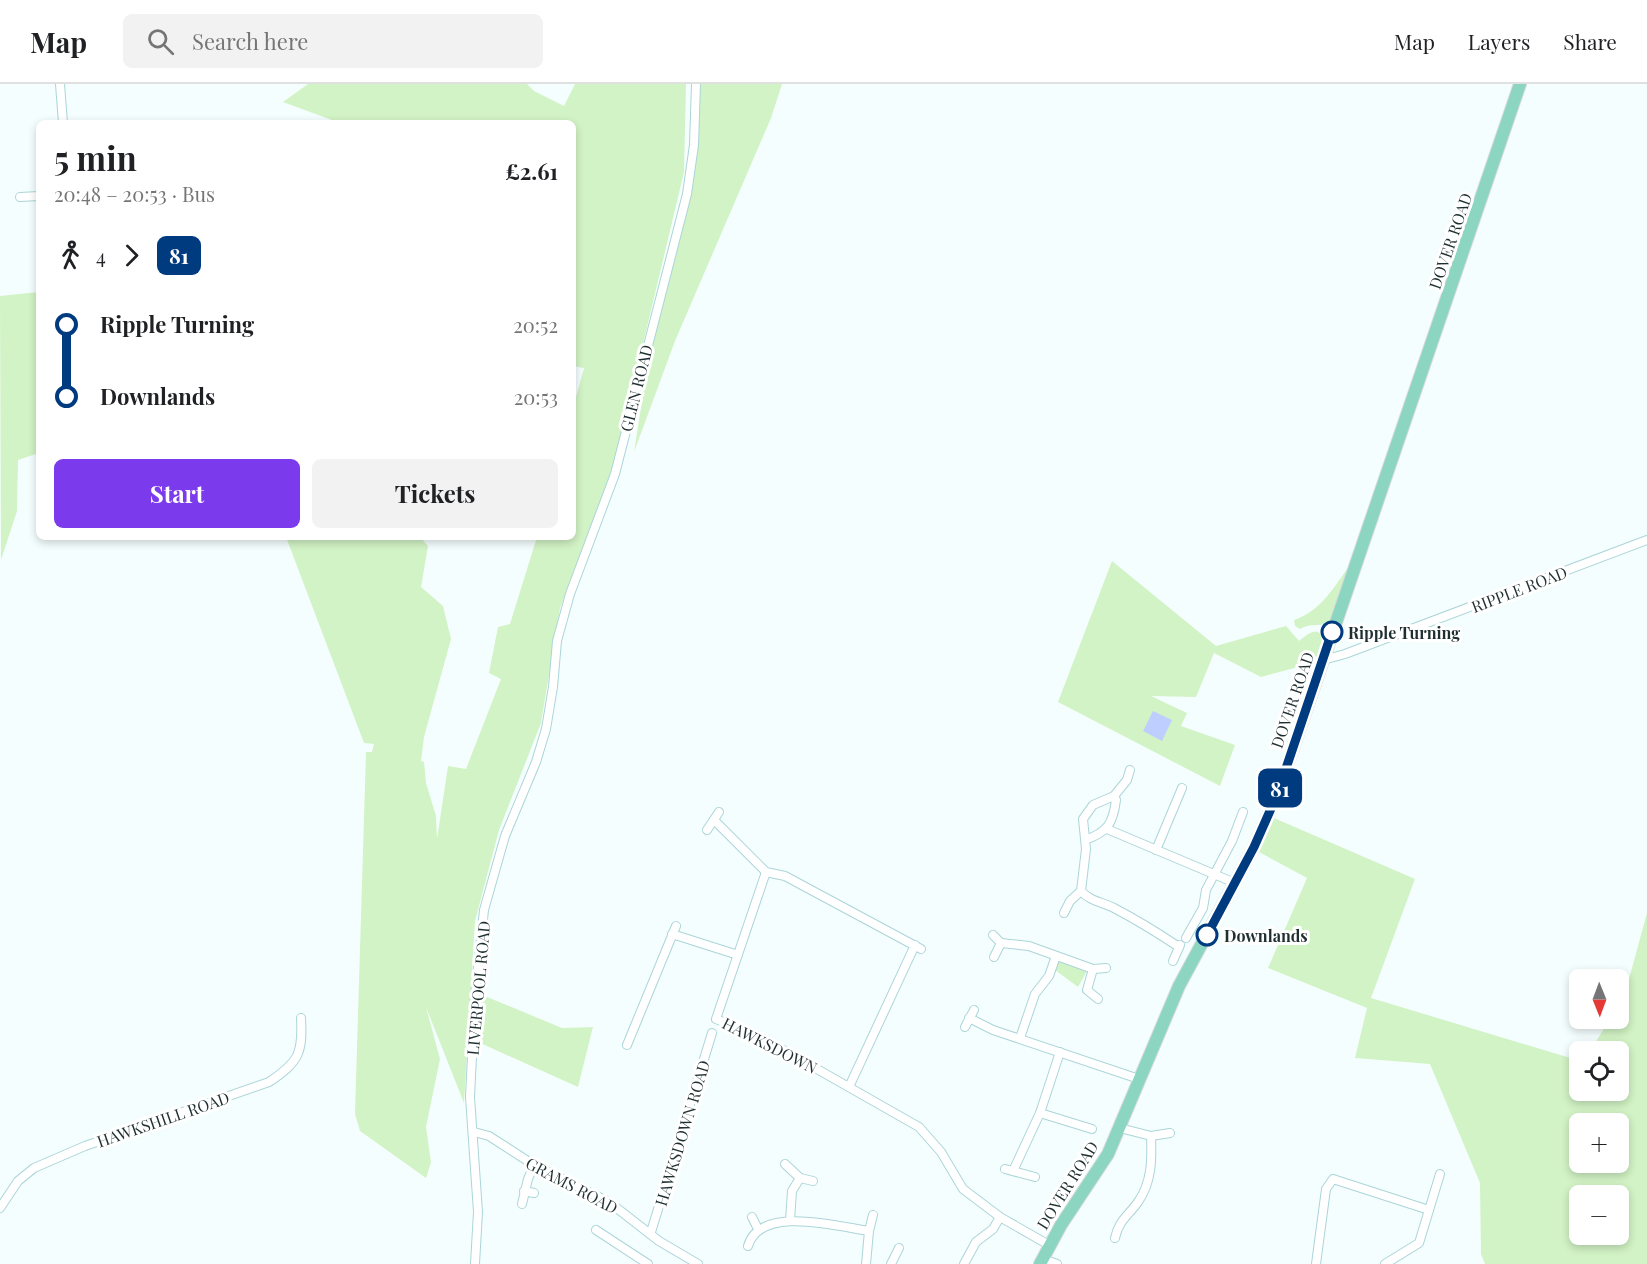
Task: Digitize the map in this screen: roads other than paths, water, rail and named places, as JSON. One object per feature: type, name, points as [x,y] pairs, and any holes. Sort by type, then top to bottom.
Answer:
[{"type":"main road","name":"DOVER ROAD","points":[[1042,1261],[1049,1245],[1098,1172],[1120,1128],[1183,977],[1235,883],[1277,795],[1520,84]]},
{"type":"street","points":[[60,84],[63,120]]},
{"type":"street","name":"GLEN ROAD","points":[[553,687],[556,641],[565,609],[615,474],[687,194],[693,145],[696,84]]},
{"type":"street","points":[[20,197],[36,196]]},
{"type":"street","name":"RIPPLE ROAD","points":[[1323,660],[1355,651],[1647,540]]},
{"type":"street","name":"LIVERPOOL ROAD","points":[[475,1264],[478,1212],[470,1097],[472,1033],[484,910],[505,836],[536,762],[546,729],[553,687]]},
{"type":"street","points":[[1064,913],[1070,901],[1081,891],[1085,840],[1083,819],[1093,805],[1114,796],[1126,780],[1130,770]]},
{"type":"street","points":[[1156,850],[1182,788]]},
{"type":"street","points":[[1085,840],[1107,829],[1114,814],[1114,796]]},
{"type":"street","points":[[707,830],[719,812]]},
{"type":"street","points":[[1173,961],[1203,908],[1206,890],[1243,812]]},
{"type":"street","points":[[714,820],[766,872],[785,876],[918,947],[849,1087]]},
{"type":"street","points":[[1107,829],[1235,883]]},
{"type":"street","name":"HAWKSDOWN","points":[[766,872],[716,1019],[766,1040],[919,1127],[941,1152],[963,1189],[999,1217],[1049,1245]]},
{"type":"street","points":[[1081,891],[1092,900],[1111,906],[1183,942]]},
{"type":"street","points":[[627,1045],[674,930],[738,955]]},
{"type":"street","points":[[993,935],[1001,943],[1029,946],[1093,969],[1106,968]]},
{"type":"street","points":[[994,957],[1001,943]]},
{"type":"street","points":[[1020,1038],[1035,994],[1049,976],[1056,956]]},
{"type":"street","points":[[1093,969],[1088,990],[1098,999]]},
{"type":"street","points":[[965,1027],[974,1010]]},
{"type":"street","name":"HAWKSHILL ROAD","points":[[0,1208],[18,1181],[34,1168],[85,1146],[276,1077],[290,1068],[300,1051],[301,1018]]},
{"type":"street","points":[[969,1018],[993,1030],[1139,1079]]},
{"type":"street","name":"HAWKSDOWN ROAD","points":[[651,1232],[712,1033]]},
{"type":"street","points":[[1035,1177],[1009,1170],[1040,1113],[1060,1052]]},
{"type":"street","points":[[1040,1113],[1082,1120],[1092,1129]]},
{"type":"street","points":[[1120,1128],[1151,1136],[1170,1133]]},
{"type":"street","name":"GRAMS ROAD","points":[[474,1132],[489,1136],[534,1165],[609,1202],[651,1232],[659,1241],[698,1264]]},
{"type":"street","points":[[1115,1238],[1119,1223],[1139,1201],[1146,1187],[1150,1174],[1151,1136]]},
{"type":"street","points":[[785,1164],[800,1178],[813,1181]]},
{"type":"street","points":[[522,1204],[524,1191],[534,1165]]},
{"type":"street","points":[[1385,1264],[1419,1243],[1440,1174]]},
{"type":"street","points":[[790,1220],[792,1191],[800,1178]]},
{"type":"street","points":[[1316,1264],[1326,1189],[1333,1179],[1429,1210]]},
{"type":"street","points":[[524,1191],[534,1193]]},
{"type":"street","points":[[866,1264],[873,1215]]},
{"type":"street","points":[[752,1217],[758,1229]]},
{"type":"street","points":[[964,1264],[976,1242],[993,1229],[999,1217]]},
{"type":"street","points":[[748,1246],[751,1236],[758,1229],[790,1220],[869,1231]]},
{"type":"street","points":[[596,1230],[648,1264]]},
{"type":"street","points":[[891,1264],[899,1248]]},
{"type":"street","points":[[1042,1261],[1057,1264]]},
{"type":"water","points":[[1153,711],[1172,720],[1162,741],[1143,731]]},
{"type":"place","name":"Ripple Turning","points":[[1332,632]]},
{"type":"place","name":"Downlands","points":[[1207,935]]}]
